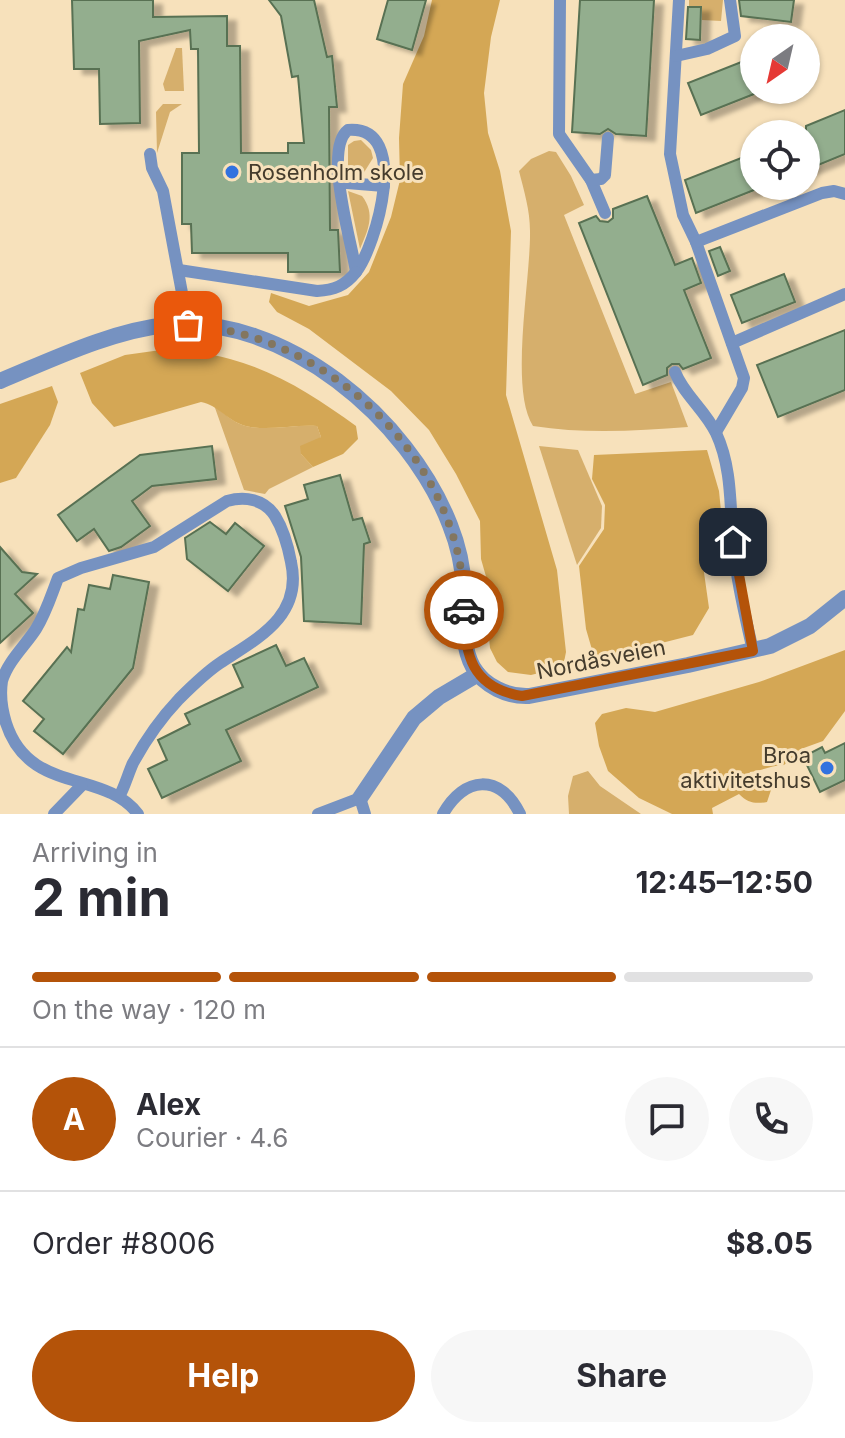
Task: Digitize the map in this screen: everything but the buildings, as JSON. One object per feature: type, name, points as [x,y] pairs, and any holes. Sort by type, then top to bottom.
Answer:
[{"type":"street","points":[[0,381],[58,357],[130,333],[166,325],[188,325],[241,332],[307,361],[351,391],[392,431],[424,471],[457,542],[464,585],[465,642],[468,656],[478,674],[439,697],[414,718],[362,806]]},
{"type":"street","name":"Nordåsveien","points":[[478,674],[503,692],[529,696],[635,676],[753,651],[810,626],[845,598]]},
{"type":"lane","points":[[560,0],[559,134],[591,180],[605,213]]},
{"type":"lane","points":[[679,0],[670,154],[683,215],[696,242],[744,384],[716,432]]},
{"type":"lane","points":[[676,56],[707,49],[735,36],[730,0]]},
{"type":"lane","points":[[179,270],[317,291],[340,286],[356,272],[368,253],[384,186],[382,154],[375,141],[359,131],[344,133],[337,164],[340,195],[356,272]]},
{"type":"lane","points":[[591,180],[601,179],[605,175],[608,138]]},
{"type":"lane","points":[[150,154],[152,168],[163,191],[188,325]]},
{"type":"lane","points":[[347,183],[384,186]]},
{"type":"lane","points":[[696,242],[822,193],[834,191],[845,194]]},
{"type":"lane","points":[[732,343],[845,294]]},
{"type":"lane","points":[[675,372],[680,387],[716,432],[730,492],[733,542],[753,651]]},
{"type":"lane","points":[[119,797],[144,746],[176,702],[207,673],[268,631],[284,609],[293,584],[290,554],[279,523],[271,511],[258,501],[238,498],[227,501],[154,547],[81,568],[58,578],[45,614],[6,671],[1,687],[2,712],[14,744],[23,754],[37,766],[119,797],[138,814]]},
{"type":"lane","points":[[443,814],[459,791],[473,784],[503,793],[512,800],[520,814]]},
{"type":"lane","points":[[54,814],[82,785]]},
{"type":"lane","points":[[318,814],[362,806]]},
{"type":"lane","points":[[350,814],[362,806]]},
{"type":"shaded area","points":[[432,0],[500,0],[491,37],[484,93],[488,133],[500,171],[511,231],[506,395],[557,570],[566,652],[563,667],[531,675],[508,672],[497,662],[490,648],[487,619],[489,587],[481,559],[480,521],[429,430],[391,391],[309,329],[277,312],[269,302],[271,293],[309,306],[348,295],[369,272],[391,217],[400,180],[403,84],[424,36]]},
{"type":"shaded area","points":[[689,0],[723,0],[721,21],[702,20],[702,7],[689,6]]},
{"type":"shaded area","points":[[176,48],[182,48],[184,91],[165,91],[163,84]]},
{"type":"shaded area","points":[[163,104],[182,104],[170,112],[157,153],[156,112]]},
{"type":"shaded area","points":[[361,140],[371,150],[373,158],[363,174],[348,175],[348,145]]},
{"type":"shaded area","points":[[549,151],[556,152],[584,205],[564,215],[635,394],[671,382],[688,427],[591,431],[533,426],[526,409],[523,387],[523,332],[530,231],[519,171],[531,159]]},
{"type":"shaded area","points":[[348,191],[362,196],[369,209],[368,229],[360,249]]},
{"type":"shaded area","points":[[168,349],[222,357],[248,364],[281,379],[356,426],[358,439],[343,454],[313,467],[301,454],[300,446],[321,437],[317,426],[248,427],[201,402],[114,427],[92,403],[80,373],[125,355]]},
{"type":"shaded area","points":[[52,386],[58,402],[50,425],[16,478],[0,483],[0,404]]},
{"type":"shaded area","points":[[214,405],[233,421],[248,427],[317,426],[321,437],[301,454],[313,467],[265,494],[244,490]]},
{"type":"shaded area","points":[[539,446],[578,450],[602,506],[601,528],[577,565]]},
{"type":"shaded area","points":[[707,450],[719,491],[723,531],[699,537],[709,608],[693,635],[595,660],[586,629],[579,566],[604,529],[605,505],[592,479],[594,455]]},
{"type":"shaded area","points":[[845,650],[845,711],[823,741],[801,749],[784,765],[750,772],[747,777],[748,784],[771,790],[767,802],[752,802],[739,794],[712,808],[713,814],[672,814],[639,798],[608,771],[595,723],[602,714],[626,708],[655,712],[759,682]]},
{"type":"shaded area","points":[[588,771],[600,786],[641,814],[569,814],[568,796],[573,776]]},
{"type":"way so far","points":[[188,325],[241,332],[282,348],[327,373],[351,391],[392,431],[424,471],[449,522],[461,564],[464,610]]},
{"type":"place","name":"Rosenholm skole","points":[[232,172]]},
{"type":"place","name":"Broa aktivitetshus","points":[[827,768]]},
{"type":"route","points":[[464,610],[465,642],[473,666],[494,688],[513,695],[529,696],[753,651],[733,542]]}]
